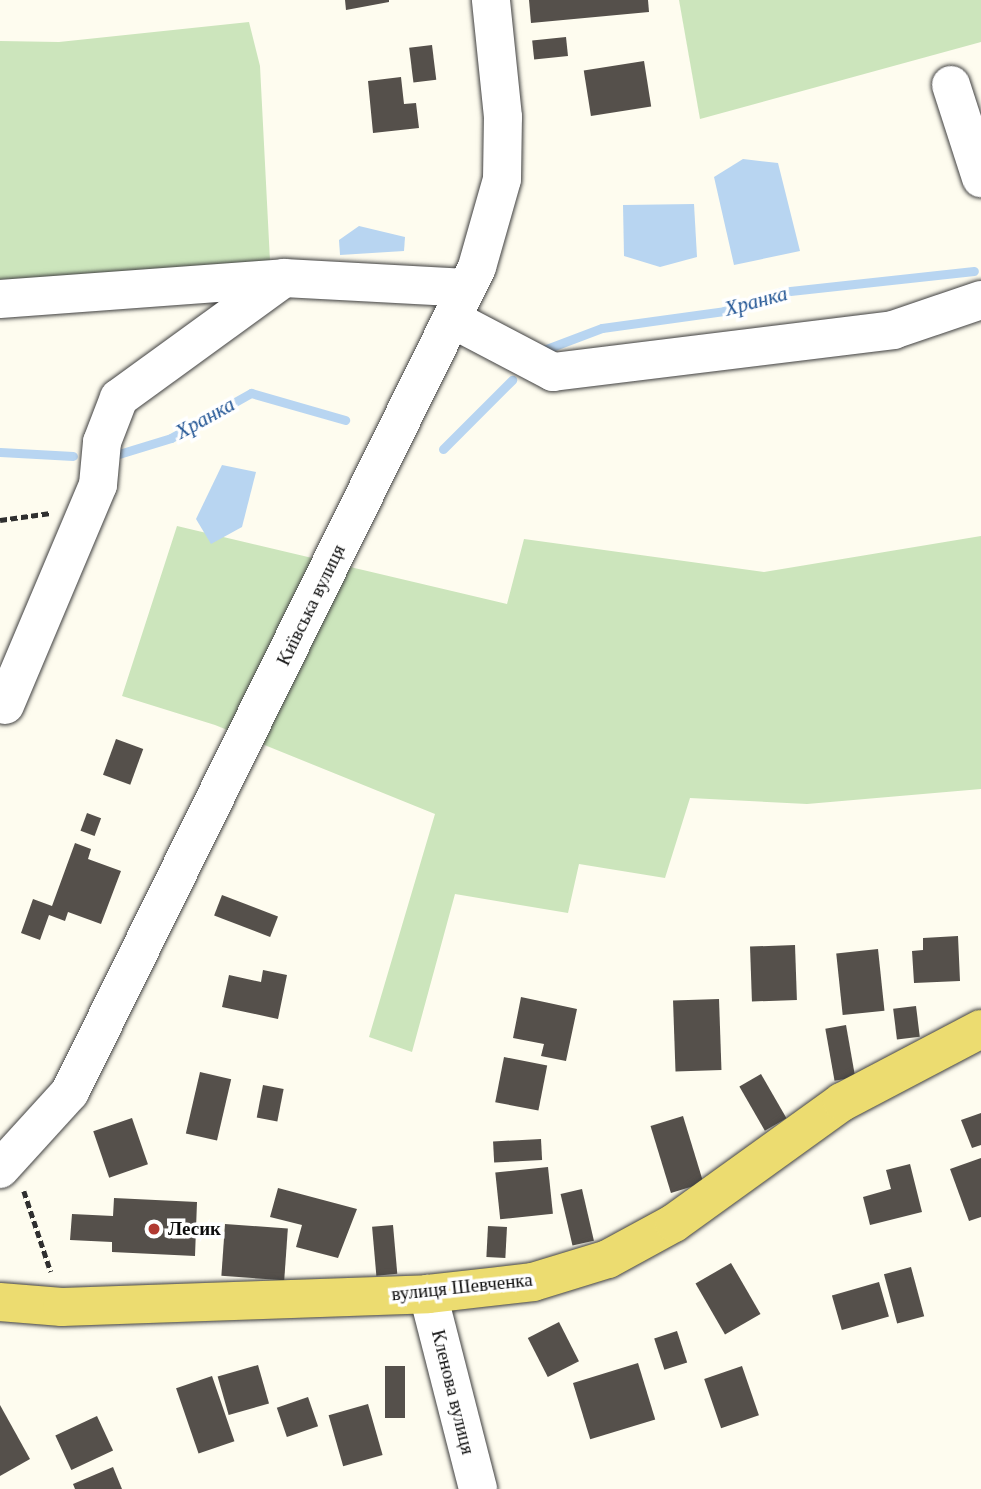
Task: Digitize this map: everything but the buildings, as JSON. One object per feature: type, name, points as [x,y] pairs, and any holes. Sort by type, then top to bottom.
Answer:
[{"type":"main road","name":"вулиця Шевченка","points":[[0,1302],[62,1307],[428,1294],[533,1282],[608,1259],[674,1223],[842,1102],[981,1029]]},
{"type":"street","name":"Київська вулиця","points":[[7,1163],[70,1092],[460,303],[492,230],[502,179],[503,117],[491,0]]},
{"type":"street","points":[[951,85],[981,178]]},
{"type":"street","points":[[5,705],[98,485],[102,442],[119,398],[284,278]]},
{"type":"street","points":[[0,299],[284,278],[460,303],[553,372],[893,330],[981,300]]},
{"type":"street","name":"Кленова вулиця","points":[[428,1294],[478,1489]]},
{"type":"path","points":[[7,1163],[62,1307]]},
{"type":"green space","points":[[679,0],[981,0],[981,42],[700,119]]},
{"type":"green space","points":[[249,22],[260,66],[270,261],[0,288],[0,41],[59,42]]},
{"type":"green space","points":[[177,526],[507,604],[524,539],[764,572],[981,536],[981,789],[807,804],[690,798],[665,878],[579,864],[568,913],[455,894],[412,1052],[369,1037],[435,814],[215,725],[122,696]]},
{"type":"water","points":[[743,159],[778,163],[800,251],[734,265],[714,177]]},
{"type":"water","points":[[694,204],[697,257],[660,267],[624,256],[623,205]]},
{"type":"water","points":[[359,226],[405,237],[404,251],[340,255],[339,240]]},
{"type":"water","points":[[222,465],[256,472],[242,527],[211,544],[196,519]]},
{"type":"waterway","name":"Хранка","points":[[541,351],[602,328],[724,311],[781,292],[974,271]]},
{"type":"waterway","name":"Хранка","points":[[443,449],[512,380]]},
{"type":"waterway","name":"Хранка","points":[[109,457],[171,438],[251,393],[345,420]]},
{"type":"waterway","name":"Хранка","points":[[0,452],[73,456]]},
{"type":"place","name":"Лесик","points":[[154,1229]]}]
